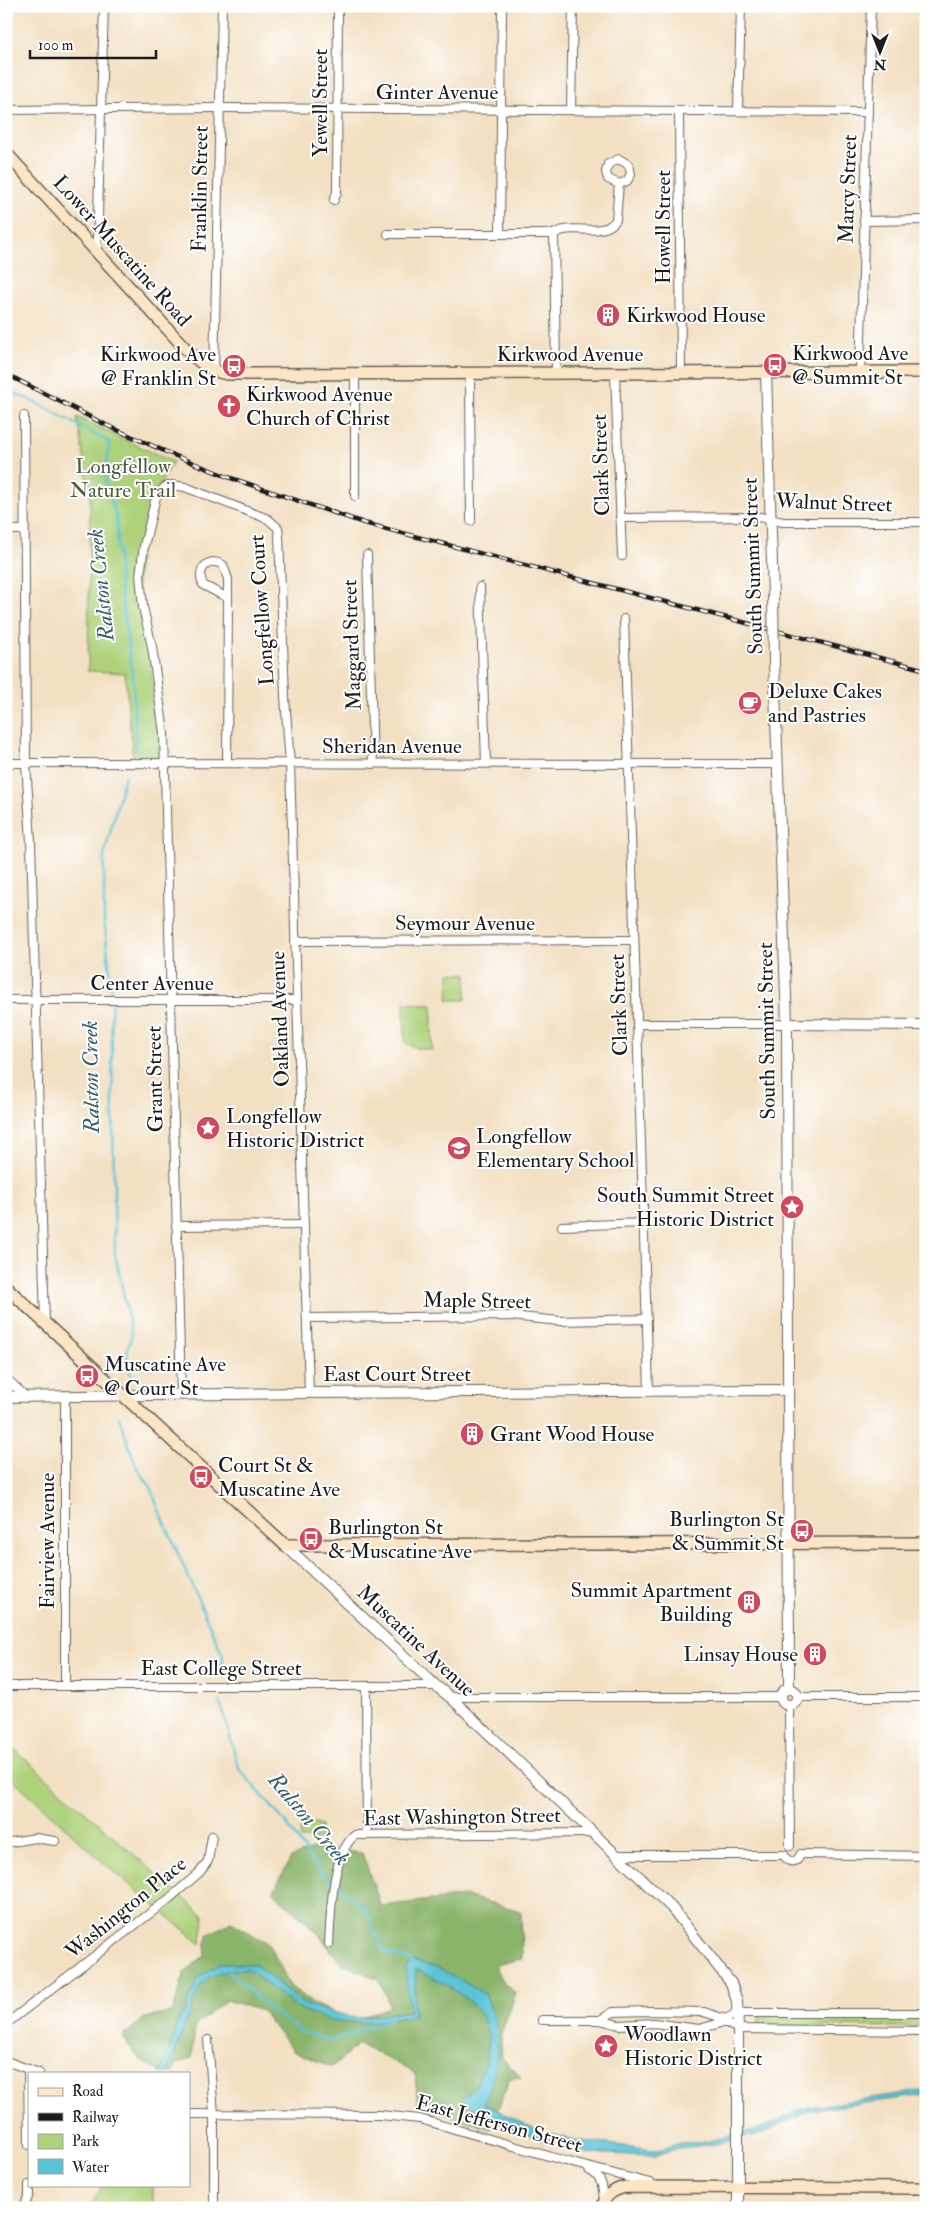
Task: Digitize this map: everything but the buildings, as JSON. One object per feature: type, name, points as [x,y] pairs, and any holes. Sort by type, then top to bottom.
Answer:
[{"type":"main road","name":"Lower Muscatine Road","points":[[6,152],[185,348],[214,372]]},
{"type":"main road","name":"Kirkwood Avenue","points":[[214,372],[227,374],[926,372]]},
{"type":"main road","name":"Muscatine Avenue","points":[[6,1287],[285,1545]]},
{"type":"main road","points":[[285,1545],[926,1543]]},
{"type":"main road","name":"East Jefferson Street","points":[[603,2204],[612,2192],[625,2187],[926,2188]]},
{"type":"street","points":[[97,250],[104,6]]},
{"type":"street","name":"Franklin Street","points":[[214,372],[222,6]]},
{"type":"street","name":"Yewell Street","points":[[334,200],[337,192],[338,6]]},
{"type":"street","points":[[500,234],[502,6]]},
{"type":"street","points":[[571,110],[573,6]]},
{"type":"street","points":[[738,110],[741,6]]},
{"type":"street","name":"Marcy Street","points":[[860,372],[871,6]]},
{"type":"street","name":"Ginter Avenue","points":[[6,110],[220,108],[868,112]]},
{"type":"street","name":"Howell Street","points":[[679,111],[681,373]]},
{"type":"street","points":[[388,234],[554,234],[565,229],[600,229],[610,226],[616,220],[618,184]]},
{"type":"street","points":[[864,221],[926,220]]},
{"type":"street","points":[[554,234],[556,373]]},
{"type":"street","name":"Clark Street","points":[[615,373],[622,556]]},
{"type":"street","name":"South Summit Street","points":[[766,373],[787,1024],[787,1390],[790,1689]]},
{"type":"street","points":[[355,374],[355,496]]},
{"type":"street","points":[[470,374],[471,522]]},
{"type":"street","points":[[24,416],[26,763],[31,842],[45,1323]]},
{"type":"street","name":"Longfellow Court","points":[[164,763],[164,733],[152,647],[143,607],[140,575],[144,546],[156,497],[165,487],[178,485],[268,519],[278,528],[285,697],[290,764]]},
{"type":"street","name":"Walnut Street","points":[[620,518],[760,517],[782,522],[926,522]]},
{"type":"street","points":[[6,530],[24,530]]},
{"type":"street","name":"Maggard Street","points":[[367,555],[373,764]]},
{"type":"street","points":[[227,763],[228,598],[228,579],[223,565],[218,562],[208,562],[204,565],[200,574],[203,585],[228,598]]},
{"type":"street","points":[[480,587],[486,764]]},
{"type":"street","name":"Clark Street","points":[[624,619],[649,1391]]},
{"type":"street","name":"Sheridan Avenue","points":[[6,763],[778,764]]},
{"type":"street","name":"Grant Street","points":[[164,763],[181,1394]]},
{"type":"street","name":"Oakland Avenue","points":[[290,764],[309,1393]]},
{"type":"street","name":"Seymour Avenue","points":[[295,941],[634,940]]},
{"type":"street","name":"Center Avenue","points":[[6,1000],[297,1000]]},
{"type":"street","points":[[637,1024],[926,1025]]},
{"type":"street","points":[[562,1226],[644,1224]]},
{"type":"street","points":[[176,1226],[304,1225]]},
{"type":"street","name":"Maple Street","points":[[307,1318],[511,1316],[558,1321],[647,1319]]},
{"type":"street","points":[[6,1378],[26,1397]]},
{"type":"street","name":"East Court Street","points":[[6,1397],[787,1390]]},
{"type":"street","name":"Fairview Avenue","points":[[65,1396],[65,1686]]},
{"type":"street","name":"Muscatine Avenue","points":[[285,1545],[618,1855],[671,1907],[727,1978],[734,1992],[738,2013],[738,2208]]},
{"type":"street","name":"East College Street","points":[[6,1686],[436,1686]]},
{"type":"street","points":[[366,1686],[367,1834]]},
{"type":"street","points":[[790,1689],[794,1691],[797,1697],[795,1702],[789,1704],[784,1703],[782,1697],[784,1690],[790,1689]]},
{"type":"street","points":[[450,1697],[782,1697]]},
{"type":"street","points":[[797,1697],[926,1697]]},
{"type":"street","points":[[784,1855],[786,1849],[790,1846],[789,1704]]},
{"type":"street","name":"East Washington Street","points":[[329,1944],[336,1876],[347,1843],[355,1835],[593,1833]]},
{"type":"street","name":"Washington Place","points":[[6,2024],[170,1898],[200,1872],[208,1861],[212,1836]]},
{"type":"street","points":[[6,1843],[35,1838],[55,1841]]},
{"type":"street","points":[[784,1855],[787,1860],[792,1862],[797,1860],[800,1854],[797,1847],[790,1846]]},
{"type":"street","points":[[800,1854],[926,1856]]},
{"type":"street","points":[[618,1855],[784,1855]]},
{"type":"street","points":[[600,2020],[613,2012],[692,2011],[704,2012],[725,2019],[738,2013],[926,2013]]},
{"type":"street","points":[[542,2020],[600,2020],[619,2025],[654,2023],[699,2029],[724,2022],[738,2029],[926,2031]]},
{"type":"street","points":[[208,2040],[214,2114],[214,2208]]},
{"type":"street","points":[[6,2061],[36,2072]]},
{"type":"street","name":"East Jefferson Street","points":[[190,2114],[380,2115],[407,2117],[440,2124],[632,2180],[677,2186]]},
{"type":"street","points":[[576,2164],[600,2178],[603,2185],[603,2204]]},
{"type":"street","points":[[24,2208],[29,2194],[29,2186]]},
{"type":"green space","name":"Longfellow Nature Trail","points":[[77,417],[173,462],[153,498],[139,554],[137,583],[139,609],[148,647],[159,736],[159,759],[133,759],[125,673],[88,671],[90,497]]},
{"type":"green space","points":[[449,973],[467,974],[466,1000],[448,1000]]},
{"type":"green space","points":[[404,1003],[432,1005],[432,1050],[416,1048],[405,1042]]},
{"type":"green space","points":[[6,1742],[204,1916],[201,1944],[106,1865],[6,1773]]},
{"type":"green space","points":[[313,1823],[321,1826],[321,1839],[300,1839],[300,1824]]},
{"type":"green space","points":[[315,1848],[362,1853],[381,1906],[465,1896],[521,1911],[522,1959],[495,1965],[505,1985],[516,1993],[501,2034],[502,2058],[521,2077],[509,2079],[491,2129],[418,2106],[415,2073],[358,2044],[332,2067],[294,2052],[262,2011],[226,2000],[195,2026],[192,2058],[176,2064],[173,2072],[164,2072],[150,2067],[133,2051],[123,2037],[143,2018],[172,2013],[185,1972],[205,1955],[207,1935],[231,1922],[268,1943],[291,1987],[316,2005],[353,2020],[390,2007],[379,1979],[341,1964],[317,1932],[273,1892],[291,1858]]},
{"type":"green space","points":[[759,2016],[926,2018],[926,2027],[761,2026],[758,2024]]},
{"type":"green space","points":[[102,2186],[153,2186],[153,2208],[89,2208]]},
{"type":"water","points":[[412,1961],[437,1967],[485,1994],[496,2022],[498,2048],[494,2076],[485,2104],[539,2131],[574,2140],[654,2150],[662,2149],[679,2143],[704,2142],[758,2129],[780,2121],[797,2110],[809,2107],[926,2090],[926,2095],[811,2110],[763,2133],[716,2144],[679,2148],[654,2156],[586,2153],[521,2133],[482,2114],[462,2100],[474,2086],[483,2068],[488,2043],[486,2028],[480,2014],[471,2003],[445,1984],[416,1969],[414,2015],[368,2022],[337,2021],[322,2018],[308,2012],[288,2001],[248,1969],[227,1971],[215,1975],[199,1988],[167,2072],[160,2072],[175,2035],[177,2022],[185,2011],[198,1978],[219,1964],[255,1964],[302,2003],[356,2018],[410,2011],[405,1968]]},
{"type":"waterway","name":"Ralston Creek","points":[[6,390],[37,403],[109,442],[105,481],[116,516],[120,587],[133,678],[136,750]]},
{"type":"waterway","name":"Ralston Creek","points":[[125,775],[104,856],[104,920],[111,983],[115,1254],[132,1334],[127,1351],[128,1367],[132,1377]]},
{"type":"waterway","name":"Ralston Creek","points":[[119,1417],[137,1468],[152,1489],[156,1503],[223,1656],[222,1670]]},
{"type":"waterway","name":"Ralston Creek","points":[[220,1702],[239,1769],[286,1823],[319,1871],[332,1882]]},
{"type":"waterway","name":"Ralston Creek","points":[[337,1885],[365,1909],[384,1952],[412,1961],[412,1963]]},
{"type":"waterway","name":"Ralston Creek","points":[[228,1970],[267,2007],[300,2031],[329,2041],[392,2019]]},
{"type":"railway","points":[[6,374],[106,425],[171,454],[228,477],[364,523],[926,670]]},
{"type":"place","name":"Kirkwood House","points":[[608,315]]},
{"type":"place","name":"Kirkwood Ave @ Summit St","points":[[775,365]]},
{"type":"place","name":"Kirkwood Ave @ Franklin St","points":[[234,366]]},
{"type":"place","name":"Kirkwood Avenue Church of Christ","points":[[229,406]]},
{"type":"place","name":"Deluxe Cakes and Pastries","points":[[750,703]]},
{"type":"place","name":"Longfellow Historic District","points":[[208,1128]]},
{"type":"place","name":"Longfellow Elementary School","points":[[459,1148]]},
{"type":"place","name":"South Summit Street Historic District","points":[[792,1207]]},
{"type":"place","name":"Muscatine Ave @ Court St","points":[[87,1376]]},
{"type":"place","name":"Grant Wood House","points":[[472,1434]]},
{"type":"place","name":"Court St & Muscatine Ave","points":[[201,1477]]},
{"type":"place","name":"Burlington St & Summit St","points":[[802,1531]]},
{"type":"place","name":"Burlington St & Muscatine Ave","points":[[311,1539]]},
{"type":"place","name":"Summit Apartment Building","points":[[749,1602]]},
{"type":"place","name":"Linsay House","points":[[815,1654]]},
{"type":"place","name":"Woodlawn Historic District","points":[[606,2046]]}]
